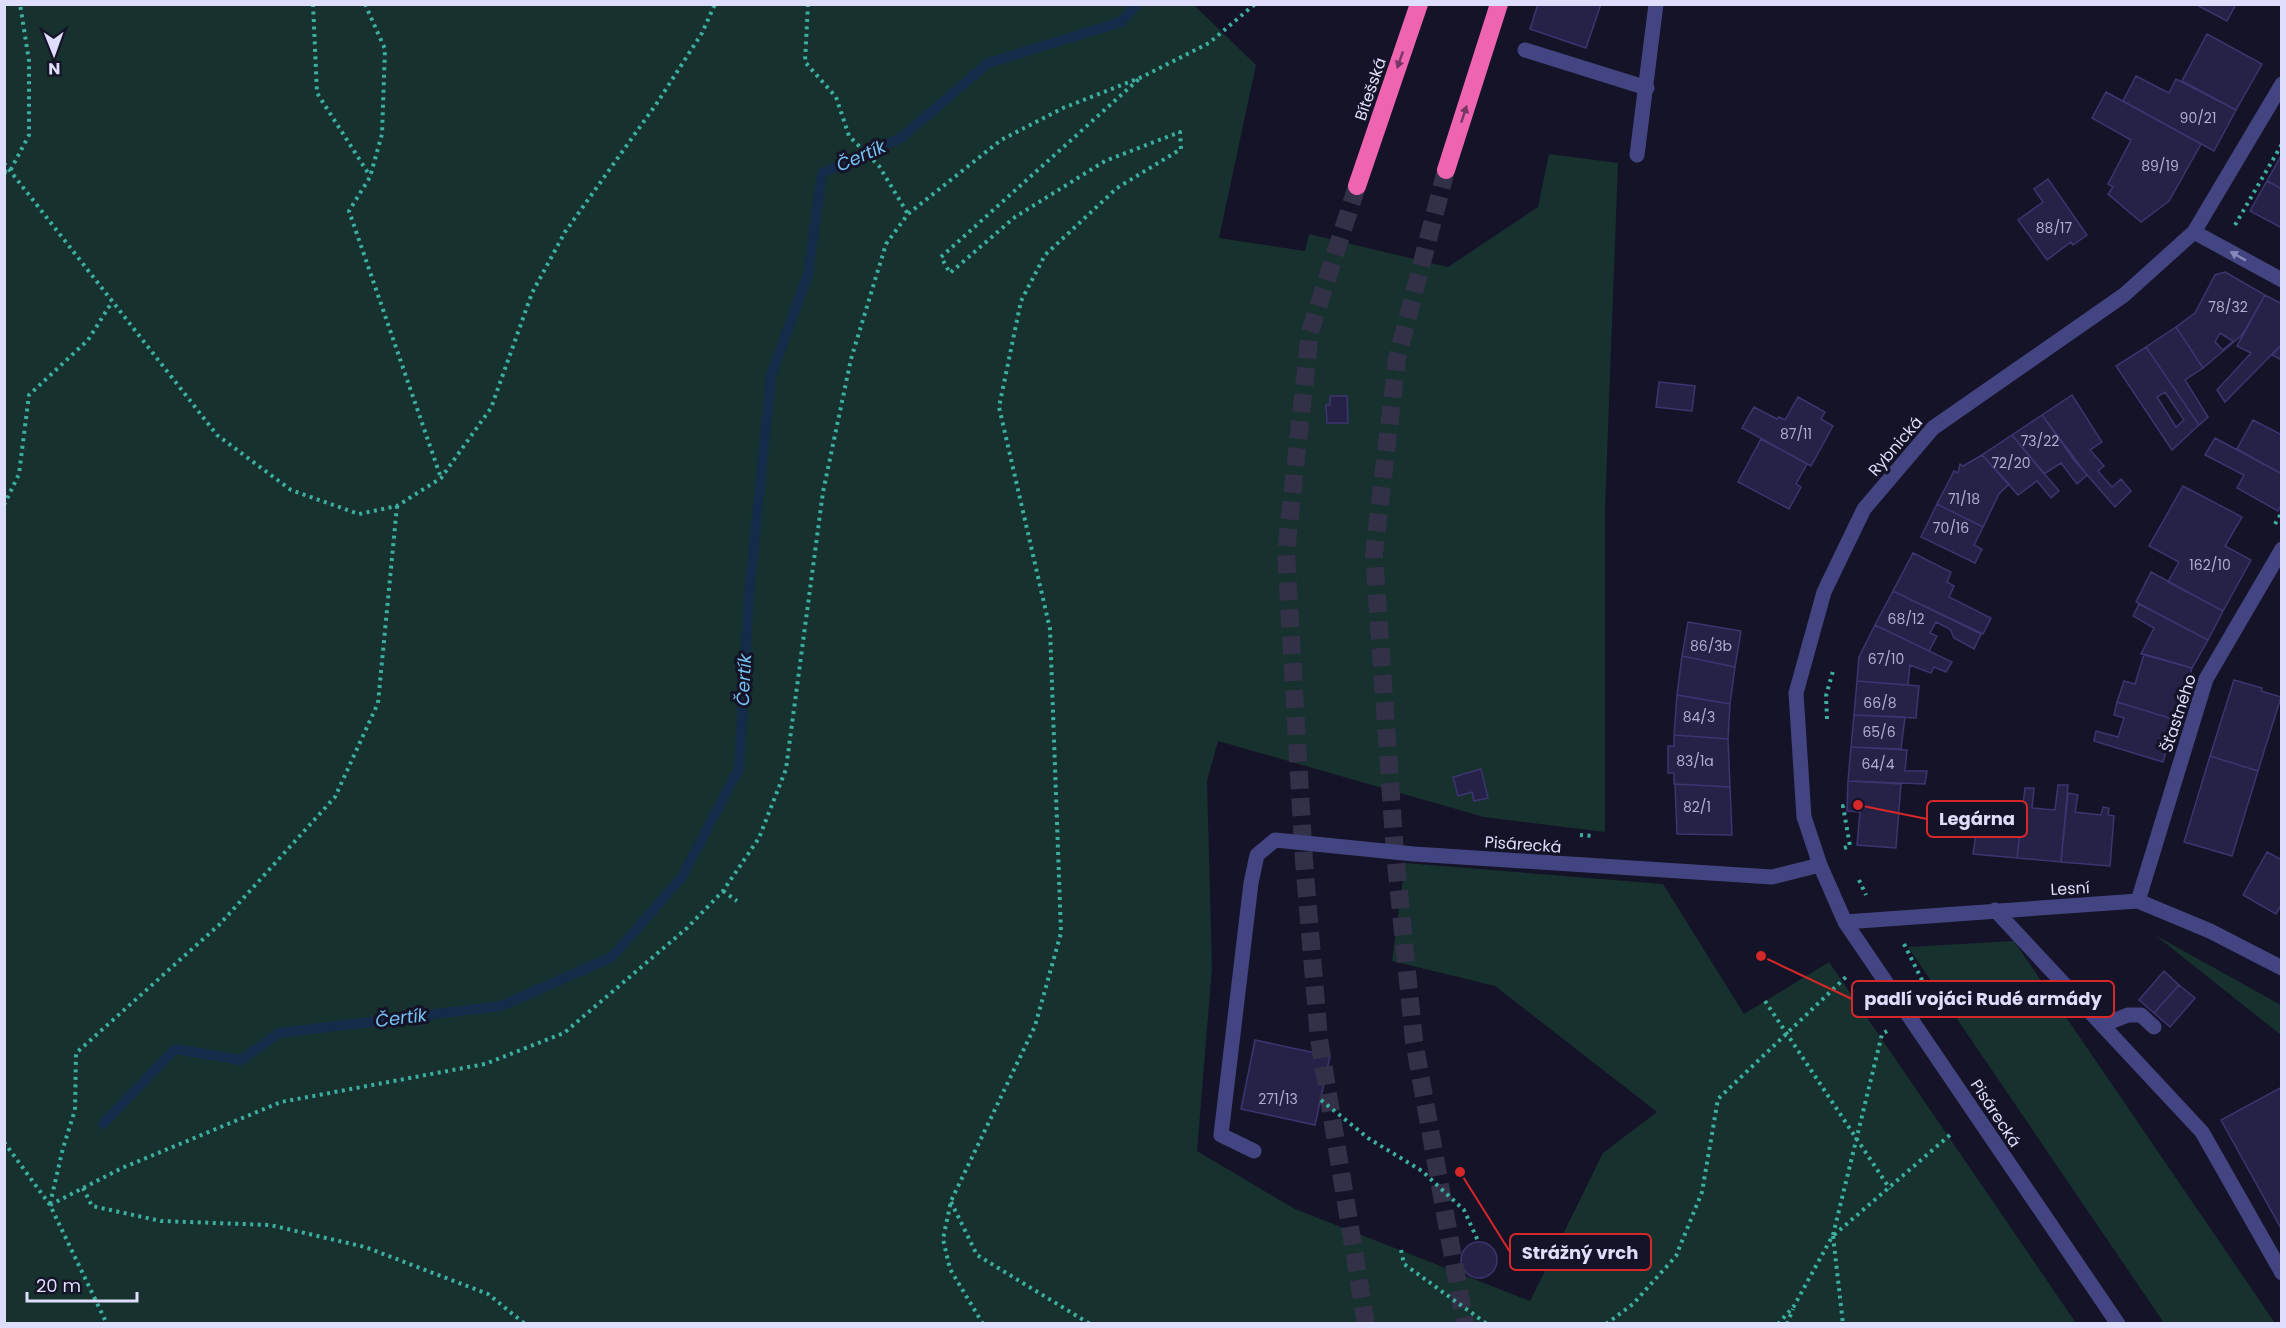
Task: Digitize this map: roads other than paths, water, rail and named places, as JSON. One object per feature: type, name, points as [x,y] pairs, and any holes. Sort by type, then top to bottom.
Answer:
[{"type":"highway","name":"Bítešská","points":[[1357,186],[1419,4]]},
{"type":"highway","points":[[1446,170],[1499,4]]},
{"type":"street","points":[[1637,155],[1656,4]]},
{"type":"street","points":[[1525,50],[1647,88]]},
{"type":"street","name":"Rybnická","points":[[1845,922],[1820,865],[1804,817],[1796,693],[1824,592],[1864,509],[1933,428],[2124,296],[2194,232],[2282,84]]},
{"type":"street","points":[[2194,232],[2282,280]]},
{"type":"street","name":"Šťastného","points":[[2138,902],[2206,679],[2282,549]]},
{"type":"street","name":"Pisárecká","points":[[1254,1151],[1221,1135],[1251,883],[1257,855],[1275,840],[1414,854],[1772,877],[1820,865]]},
{"type":"street","name":"Lesní","points":[[1845,922],[2138,902],[2210,931],[2282,968]]},
{"type":"street","points":[[1995,910],[2202,1132],[2282,1273]]},
{"type":"street","name":"Pisárecká","points":[[1845,922],[2118,1323]]},
{"type":"street","points":[[2102,1025],[2128,1015],[2141,1015],[2154,1027]]},
{"type":"waterway","name":"Čertík","points":[[103,1124],[175,1049],[241,1060],[279,1033],[501,1006],[612,957],[682,877],[739,768],[749,595],[771,376],[808,274],[822,173],[901,138],[988,63],[1121,22],[1137,4]]},
{"type":"tunnel","points":[[1446,170],[1397,359],[1374,554],[1395,853],[1414,1041],[1465,1324]]},
{"type":"tunnel","points":[[1357,186],[1310,332],[1286,552],[1304,861],[1319,1039],[1366,1324]]},
{"type":"place","name":"Legárna","points":[[1858,805]]},
{"type":"place","name":"padlí vojáci Rudé armády","points":[[1761,956]]},
{"type":"place","name":"Strážný vrch","points":[[1460,1172]]}]
